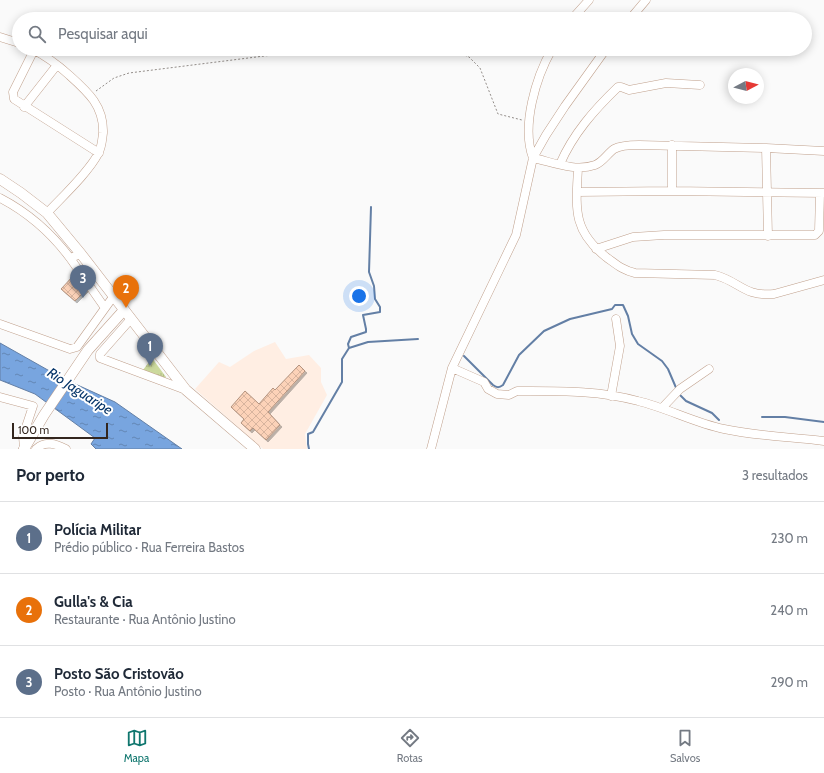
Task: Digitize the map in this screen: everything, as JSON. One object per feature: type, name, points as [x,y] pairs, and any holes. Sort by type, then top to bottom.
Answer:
[{"type":"main road","points":[[0,179],[47,214],[81,254],[130,320],[186,390],[255,449]]},
{"type":"main road","points":[[24,449],[44,415],[88,350],[124,310]]},
{"type":"street","points":[[579,12],[590,0]]},
{"type":"street","points":[[636,12],[646,0]]},
{"type":"street","points":[[0,37],[12,41]]},
{"type":"street","points":[[30,56],[13,92],[14,100],[99,153]]},
{"type":"street","points":[[44,56],[57,64],[90,95],[101,112],[103,121],[102,142],[99,153],[90,166],[47,214]]},
{"type":"street","points":[[533,158],[530,149],[530,122],[534,90],[548,56]]},
{"type":"street","points":[[431,449],[452,368],[516,235],[533,158],[561,112],[601,56]]},
{"type":"street","points":[[24,107],[57,64]]},
{"type":"street","points":[[560,164],[573,138],[582,126],[604,100],[618,87],[629,90],[666,83],[700,86]]},
{"type":"street","points":[[533,158],[578,168],[595,165],[615,148],[622,146],[672,145],[824,151]]},
{"type":"street","points":[[672,145],[672,191]]},
{"type":"street","points":[[766,148],[768,236]]},
{"type":"street","points":[[578,168],[578,218],[581,229],[596,249],[622,270],[720,276],[750,292],[758,294],[774,294],[824,280]]},
{"type":"street","points":[[577,192],[672,191],[822,193],[819,231],[817,234],[768,236],[664,235],[633,238],[596,249]]},
{"type":"street","points":[[0,198],[20,210],[59,243],[105,308]]},
{"type":"street","points":[[605,256],[615,243]]},
{"type":"street","points":[[70,258],[81,254]]},
{"type":"street","points":[[0,324],[70,349],[77,348],[113,297]]},
{"type":"street","points":[[611,396],[620,346],[616,319]]},
{"type":"street","points":[[130,320],[100,354],[100,358],[186,390]]},
{"type":"street","points":[[452,368],[484,382],[488,389],[497,394],[509,395],[517,391],[586,392],[636,400],[723,429],[824,441]]},
{"type":"street","points":[[662,408],[678,391],[709,369]]},
{"type":"street","points":[[0,397],[33,406],[23,436],[24,449]]},
{"type":"street","points":[[36,449],[42,444],[48,443],[66,449]]},
{"type":"path","points":[[90,95],[114,78],[129,73],[264,56]]},
{"type":"path","points":[[467,56],[480,68],[498,114],[530,122]]},
{"type":"shaded area","points":[[275,342],[286,359],[309,355],[321,368],[321,382],[327,395],[305,434],[307,449],[263,449],[195,389],[219,362],[230,367],[254,351]]},
{"type":"green space","points":[[152,358],[166,377],[165,378],[143,370]]},
{"type":"water","name":"Rio Jaguaripe","points":[[0,343],[62,378],[115,402],[182,449],[96,449],[91,444],[95,438],[35,394],[0,380]]},
{"type":"building","points":[[74,275],[86,290],[75,301],[61,289]]},
{"type":"building","points":[[299,365],[305,371],[268,412],[280,425],[266,440],[253,428],[250,431],[241,423],[244,419],[231,407],[245,391],[259,404],[273,388],[275,390]]},
{"type":"waterway","points":[[349,348],[348,344],[351,337],[366,332],[363,315],[380,312],[380,307],[375,299],[374,286],[369,272],[371,207]]},
{"type":"waterway","points":[[464,356],[493,385],[499,387],[503,385],[519,355],[544,331],[570,319],[612,309],[615,305],[623,305],[628,316],[632,334],[638,344],[662,361],[668,369],[677,390]]},
{"type":"waterway","points":[[309,449],[308,434],[313,432],[342,382],[342,359],[349,348],[368,342],[418,339]]},
{"type":"waterway","points":[[679,394],[686,401],[712,413],[719,420]]},
{"type":"waterway","points":[[762,417],[785,417],[824,422]]},
{"type":"place","name":"Posto São Cristovão","points":[[83,298]]},
{"type":"place","name":"Gulla's & Cia","points":[[126,308]]},
{"type":"place","name":"Polícia Militar","points":[[150,366]]}]
